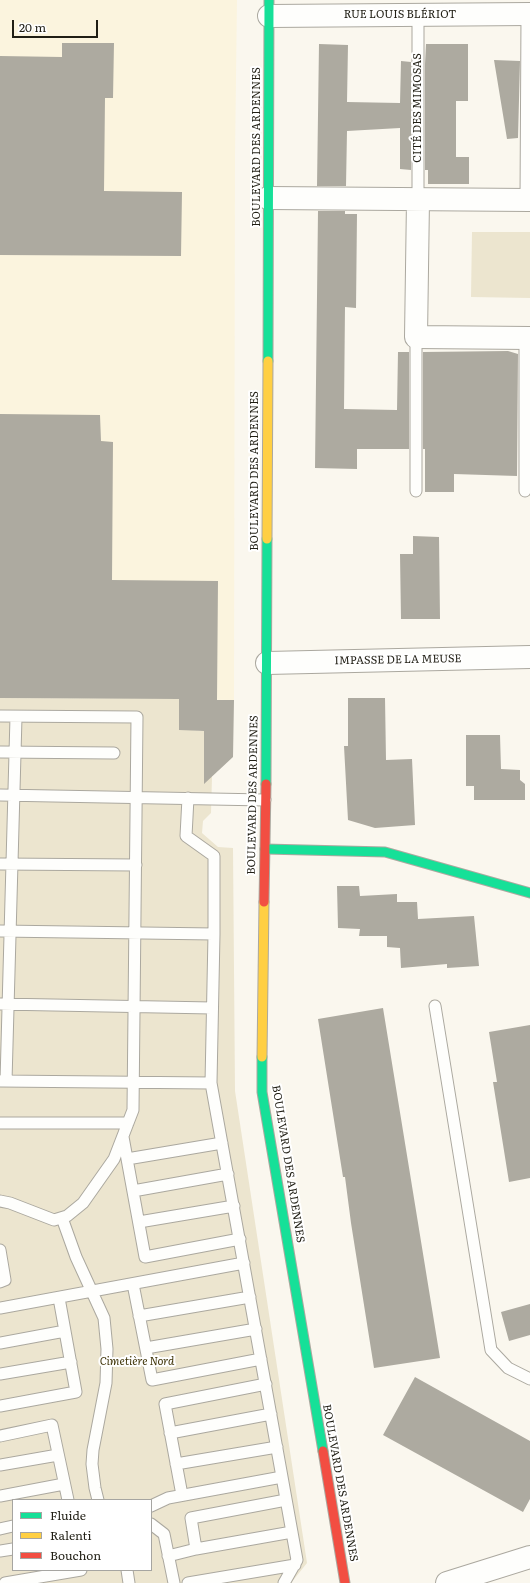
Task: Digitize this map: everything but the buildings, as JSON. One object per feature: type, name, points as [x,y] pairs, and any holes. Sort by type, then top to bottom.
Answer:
[{"type":"main road","name":"BOULEVARD DES ARDENNES","points":[[269,8],[267,664],[262,1092],[345,1583]]},
{"type":"main road","points":[[265,849],[385,852],[530,893]]},
{"type":"street","name":"RUE LOUIS BLÉRIOT","points":[[269,8],[418,15],[529,14]]},
{"type":"street","points":[[268,198],[528,200]]},
{"type":"street","name":"CITÉ DES MIMOSAS","points":[[416,337],[418,200]]},
{"type":"street","points":[[416,337],[528,338]]},
{"type":"street","name":"IMPASSE DE LA MEUSE","points":[[267,664],[530,657]]},
{"type":"street","points":[[447,1583],[530,1557]]},
{"type":"lane","points":[[528,200],[529,14]]},
{"type":"lane","name":"CITÉ DES MIMOSAS","points":[[418,15],[418,200]]},
{"type":"lane","name":"CITÉ DES MIMOSAS","points":[[416,337],[416,491]]},
{"type":"lane","points":[[525,491],[528,338]]},
{"type":"lane","points":[[0,716],[137,717],[133,1110],[114,1159],[83,1204],[67,1216],[54,1220],[10,1202],[0,1201]]},
{"type":"lane","points":[[16,716],[13,796],[6,864],[3,1081],[211,1083]]},
{"type":"lane","points":[[0,752],[114,753]]},
{"type":"lane","points":[[0,795],[265,800]]},
{"type":"lane","points":[[188,798],[186,836],[214,856],[211,1083],[297,1560],[284,1583]]},
{"type":"lane","points":[[6,864],[136,865]]},
{"type":"lane","points":[[5,931],[214,934]]},
{"type":"lane","points":[[4,1004],[212,1008]]},
{"type":"lane","points":[[435,1006],[491,1350],[508,1368],[530,1379]]},
{"type":"lane","points":[[0,1123],[128,1124]]},
{"type":"lane","points":[[123,1137],[145,1257],[240,1239]]},
{"type":"lane","points":[[127,1159],[222,1143]]},
{"type":"lane","points":[[133,1190],[228,1174]]},
{"type":"lane","points":[[139,1222],[234,1206]]},
{"type":"lane","points":[[62,1218],[76,1257],[104,1318],[107,1349],[106,1383],[93,1450],[92,1464],[98,1499]]},
{"type":"lane","points":[[0,1252],[5,1280],[0,1282]]},
{"type":"lane","points":[[0,1308],[244,1263]]},
{"type":"lane","points":[[133,1284],[152,1380],[261,1360]]},
{"type":"lane","points":[[139,1316],[250,1297]]},
{"type":"lane","points":[[0,1406],[76,1392],[59,1298]]},
{"type":"lane","points":[[146,1348],[256,1329]]},
{"type":"lane","points":[[0,1343],[65,1331]]},
{"type":"lane","points":[[0,1374],[71,1362]]},
{"type":"lane","points":[[182,1495],[165,1404],[266,1384]]},
{"type":"lane","points":[[170,1433],[271,1414]]},
{"type":"lane","points":[[0,1436],[52,1425],[68,1499]]},
{"type":"lane","points":[[176,1464],[277,1446]]},
{"type":"lane","points":[[0,1465],[58,1455]]},
{"type":"lane","points":[[152,1506],[168,1498],[282,1476]]},
{"type":"lane","points":[[0,1496],[64,1484]]},
{"type":"lane","points":[[196,1549],[190,1518],[286,1500]]},
{"type":"lane","points":[[152,1525],[164,1534],[174,1583]]},
{"type":"lane","points":[[0,1528],[12,1526]]},
{"type":"lane","points":[[168,1556],[196,1549],[292,1532]]},
{"type":"lane","points":[[0,1551],[12,1549]]},
{"type":"lane","points":[[188,1583],[295,1565]]},
{"type":"lane","points":[[5,1583],[75,1571]]},
{"type":"lane","points":[[127,1571],[129,1583]]},
{"type":"shaded area","points":[[0,0],[237,0],[235,155],[234,700],[0,698]]},
{"type":"green space","points":[[472,232],[530,232],[530,298],[471,297]]},
{"type":"green space","name":"Cimetière Nord","points":[[0,698],[179,699],[179,729],[204,731],[204,768],[212,777],[211,813],[203,821],[202,833],[218,847],[233,848],[235,1091],[307,1563],[291,1583],[0,1583]]},
{"type":"traffic: fast","points":[[268,361],[269,0]]},
{"type":"traffic: fast","points":[[266,784],[267,539]]},
{"type":"traffic: fast","points":[[265,849],[385,852],[530,893]]},
{"type":"traffic: fast","points":[[262,1057],[262,1092],[323,1451]]},
{"type":"traffic: slow","points":[[267,539],[268,361]]},
{"type":"traffic: slow","points":[[262,1057],[264,902]]},
{"type":"traffic: jam","points":[[264,902],[266,784]]},
{"type":"traffic: jam","points":[[323,1451],[345,1583]]}]
